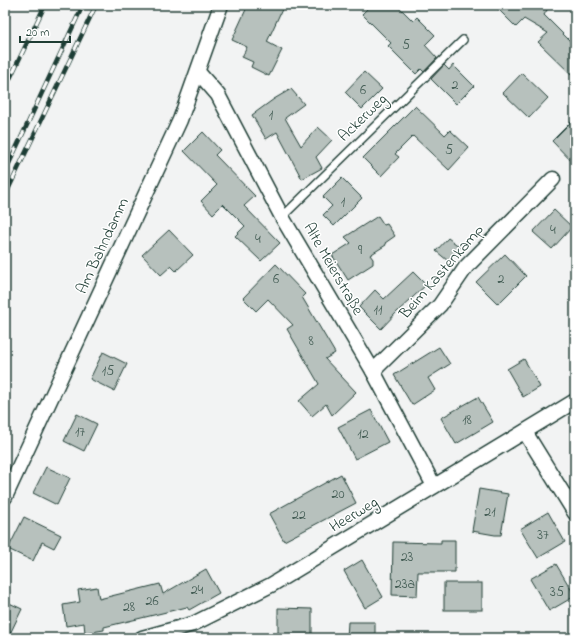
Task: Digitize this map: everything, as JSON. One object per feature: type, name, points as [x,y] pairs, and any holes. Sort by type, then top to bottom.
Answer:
[{"type":"street","name":"Am Bahndamm","points":[[5,497],[180,120],[221,5]]},
{"type":"street","name":"Alte Meierstraße","points":[[198,72],[218,95],[282,217],[373,371],[434,486]]},
{"type":"street","name":"Beim Kastenkamp","points":[[373,371],[440,306],[466,267],[553,179]]},
{"type":"street","name":"Heerweg","points":[[142,638],[193,624],[271,585],[575,402]]},
{"type":"street","points":[[525,432],[575,513]]},
{"type":"lane","name":"Ackerweg","points":[[282,217],[463,40]]},
{"type":"building","points":[[248,5],[284,5],[267,42],[282,50],[269,76],[251,67],[253,62],[242,57],[247,47],[232,40]]},
{"type":"building","points":[[371,5],[397,5],[413,21],[417,17],[435,35],[425,45],[437,58],[424,72],[421,69],[416,74],[388,46],[391,43],[362,14]]},
{"type":"building","points":[[494,5],[550,5],[544,15],[575,46],[575,78],[538,42],[548,33],[524,19],[516,27]]},
{"type":"building","points":[[444,65],[449,70],[453,65],[474,86],[456,104],[431,79]]},
{"type":"building","points":[[364,72],[382,89],[362,109],[345,92]]},
{"type":"building","points":[[522,73],[548,98],[529,118],[503,93]]},
{"type":"building","points":[[291,89],[304,104],[285,118],[301,146],[318,127],[332,140],[316,157],[322,168],[302,179],[277,132],[266,139],[252,115]]},
{"type":"building","points":[[415,106],[445,135],[450,130],[469,148],[449,170],[413,136],[395,154],[399,157],[381,176],[363,158]]},
{"type":"building","points":[[575,118],[575,165],[552,141]]},
{"type":"building","points":[[203,132],[220,150],[215,155],[255,196],[244,206],[280,243],[261,261],[235,236],[245,226],[223,204],[213,214],[201,201],[217,185],[184,151]]},
{"type":"building","points":[[342,178],[362,198],[334,226],[323,215],[332,206],[323,197]]},
{"type":"building","points":[[554,210],[572,227],[552,249],[533,232]]},
{"type":"building","points":[[378,216],[384,225],[387,224],[395,236],[385,243],[386,245],[370,255],[373,259],[373,264],[348,280],[332,255],[351,243],[345,237]]},
{"type":"building","points":[[169,230],[193,255],[176,271],[171,266],[161,275],[142,255]]},
{"type":"building","points":[[448,238],[460,247],[448,261],[436,251]]},
{"type":"building","points":[[505,254],[526,276],[498,304],[476,282]]},
{"type":"building","points":[[276,264],[305,294],[302,297],[335,353],[325,359],[356,392],[332,415],[326,404],[312,416],[299,401],[319,384],[287,329],[293,325],[268,299],[256,311],[243,298]]},
{"type":"building","points":[[413,272],[426,285],[381,329],[359,307],[375,290],[384,299]]},
{"type":"building","points":[[439,347],[450,364],[428,378],[435,390],[412,405],[394,375]]},
{"type":"building","points":[[103,352],[127,364],[114,391],[90,379]]},
{"type":"building","points":[[524,359],[540,387],[523,397],[507,369]]},
{"type":"building","points":[[478,397],[493,422],[456,444],[441,418]]},
{"type":"building","points":[[371,410],[388,442],[355,459],[338,427]]},
{"type":"building","points":[[77,414],[97,424],[84,451],[64,441]]},
{"type":"building","points":[[46,467],[70,478],[57,505],[33,493]]},
{"type":"building","points":[[341,474],[356,503],[284,541],[269,514]]},
{"type":"building","points":[[479,489],[508,494],[501,535],[472,531]]},
{"type":"building","points":[[548,512],[565,542],[538,558],[520,529]]},
{"type":"building","points":[[24,517],[61,535],[54,548],[42,542],[33,561],[8,549]]},
{"type":"building","points":[[441,540],[455,540],[455,572],[418,572],[417,596],[392,595],[393,542],[441,543]]},
{"type":"building","points":[[362,560],[383,597],[365,608],[344,571]]},
{"type":"building","points":[[556,564],[575,596],[549,611],[530,579]]},
{"type":"building","points":[[206,569],[219,593],[189,610],[187,607],[104,627],[104,630],[85,633],[84,623],[66,626],[63,605],[80,602],[78,590],[97,587],[99,599],[160,584],[163,594]]},
{"type":"building","points":[[444,583],[482,583],[482,610],[444,610]]},
{"type":"building","points":[[5,601],[22,609],[8,638],[5,638]]},
{"type":"building","points":[[278,608],[312,609],[312,638],[278,638]]},
{"type":"building","points":[[348,622],[375,622],[375,638],[347,638]]},
{"type":"railway","points":[[5,89],[45,5]]},
{"type":"railway","points":[[5,172],[83,5]]},
{"type":"railway","points":[[5,196],[96,5]]}]
